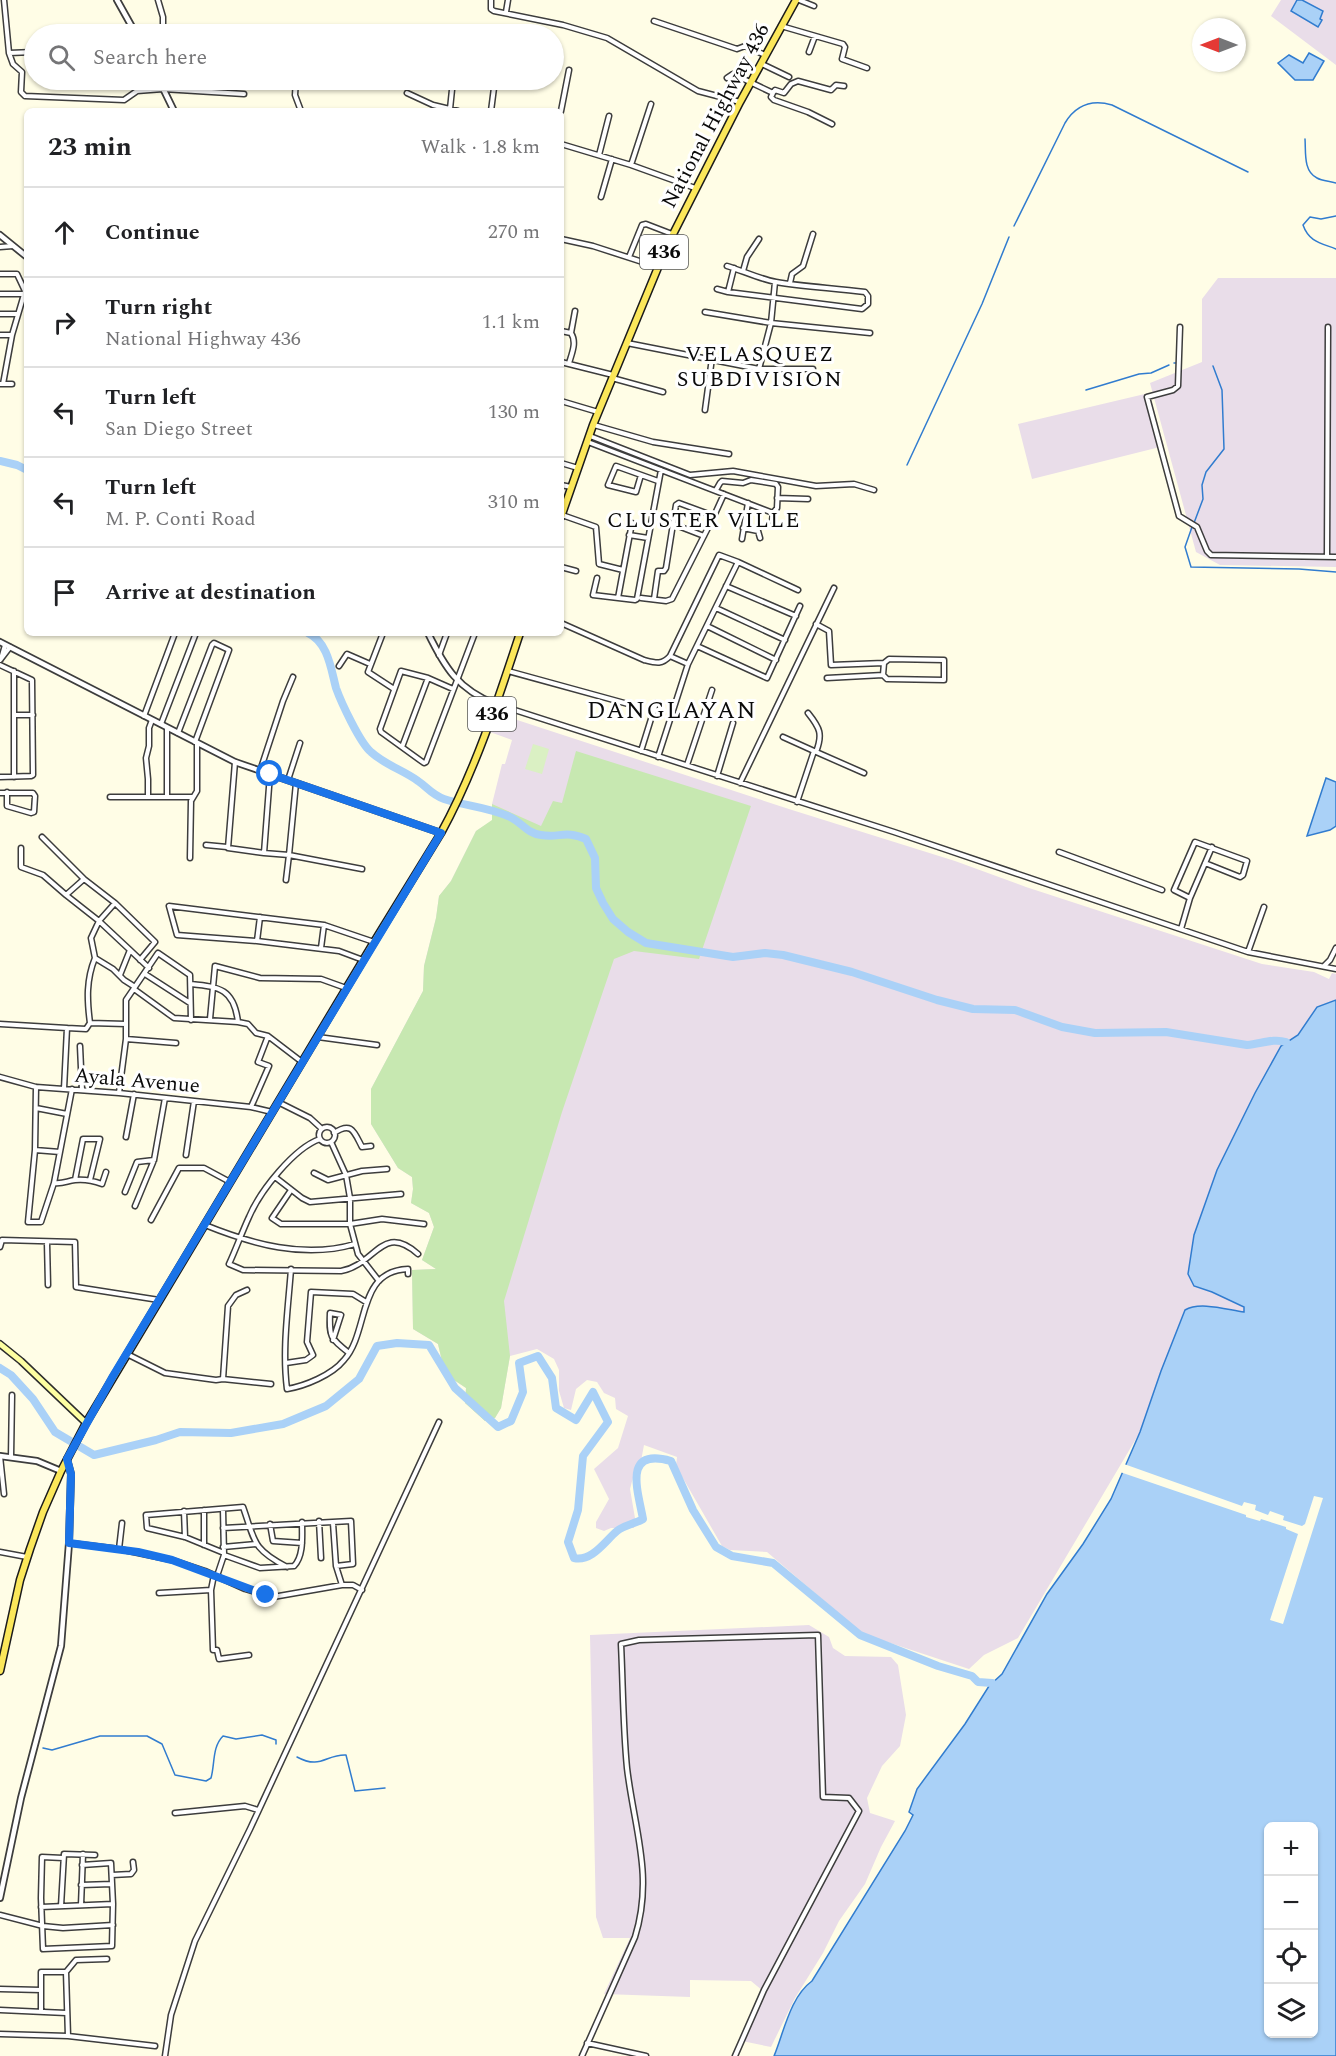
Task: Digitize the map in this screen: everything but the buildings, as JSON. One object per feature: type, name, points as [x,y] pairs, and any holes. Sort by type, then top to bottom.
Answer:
[{"type":"main road","name":"National Highway 436","points":[[564,508],[612,376],[672,234],[740,102],[798,0]]},
{"type":"main road","name":"436","points":[[0,1671],[14,1604],[27,1558],[43,1512],[67,1459],[159,1300],[453,813],[508,671],[519,636]]},
{"type":"main road","points":[[0,1344],[86,1423]]},
{"type":"street","points":[[4,0],[9,53],[13,64],[22,72],[21,92],[25,96],[124,100],[137,92],[150,90]]},
{"type":"street","points":[[117,0],[130,24]]},
{"type":"street","points":[[158,0],[163,24]]},
{"type":"street","points":[[491,0],[491,9],[559,24]]},
{"type":"street","points":[[506,12],[508,0]]},
{"type":"street","points":[[798,0],[814,6]]},
{"type":"street","points":[[654,21],[737,49],[745,46],[766,56]]},
{"type":"street","points":[[564,25],[607,38],[698,91],[740,102]]},
{"type":"street","points":[[782,26],[843,44],[845,47],[842,59],[867,68]]},
{"type":"street","points":[[809,52],[815,36]]},
{"type":"street","points":[[9,53],[24,52]]},
{"type":"street","points":[[761,64],[789,77]]},
{"type":"street","points":[[562,108],[569,70]]},
{"type":"street","points":[[727,78],[733,74],[773,93]]},
{"type":"street","points":[[773,93],[776,90],[784,93],[790,84],[798,81],[831,90],[836,85],[844,86]]},
{"type":"street","points":[[164,90],[173,108]]},
{"type":"street","points":[[184,90],[244,94]]},
{"type":"street","points":[[295,90],[300,108]]},
{"type":"street","points":[[450,108],[452,90]]},
{"type":"street","points":[[491,108],[494,90]]},
{"type":"street","points":[[407,93],[433,105],[446,108]]},
{"type":"street","points":[[773,93],[771,97],[774,100],[808,112],[832,124]]},
{"type":"street","points":[[631,165],[651,104]]},
{"type":"street","points":[[599,155],[609,116]]},
{"type":"street","points":[[564,145],[631,165],[695,188]]},
{"type":"street","points":[[601,197],[612,159]]},
{"type":"street","points":[[629,257],[642,225],[646,224],[672,234]]},
{"type":"street","points":[[790,283],[792,274],[804,266],[813,234]]},
{"type":"street","points":[[0,235],[24,255]]},
{"type":"street","points":[[564,239],[658,267]]},
{"type":"street","points":[[743,271],[759,239]]},
{"type":"street","points":[[0,247],[13,246]]},
{"type":"street","points":[[717,289],[774,299],[862,309],[868,304],[868,296],[865,292],[775,282],[727,266]]},
{"type":"street","points":[[728,292],[734,268]]},
{"type":"street","points":[[0,274],[17,274],[24,287]]},
{"type":"street","points":[[759,369],[771,323],[775,282]]},
{"type":"street","points":[[0,294],[24,294]]},
{"type":"street","points":[[12,384],[2,384],[12,335],[24,297]]},
{"type":"street","points":[[569,363],[574,342],[571,333],[575,311]]},
{"type":"street","points":[[705,312],[771,323],[870,333]]},
{"type":"street","points":[[0,314],[18,314]]},
{"type":"street","points":[[1180,327],[1178,386],[1173,390],[1147,397],[1179,516],[1197,526],[1206,551],[1214,555],[1336,557]]},
{"type":"street","points":[[1328,327],[1328,557]]},
{"type":"street","points":[[564,332],[571,333]]},
{"type":"street","points":[[0,335],[12,335]]},
{"type":"street","points":[[627,343],[759,369],[813,369]]},
{"type":"street","points":[[0,355],[8,355]]},
{"type":"street","points":[[705,410],[712,358]]},
{"type":"street","points":[[564,362],[663,392]]},
{"type":"street","points":[[564,402],[598,412]]},
{"type":"street","points":[[593,425],[654,442],[729,454]]},
{"type":"street","points":[[588,439],[773,513]]},
{"type":"street","points":[[588,439],[690,475],[733,471],[818,486],[854,484],[874,490]]},
{"type":"street","points":[[564,464],[578,468]]},
{"type":"street","points":[[641,475],[636,492],[608,485],[615,466],[641,475],[658,481]]},
{"type":"street","points":[[597,578],[593,595],[637,599],[661,470]]},
{"type":"street","points":[[716,490],[722,482],[743,483],[751,480],[777,485],[777,508],[773,513],[772,521]]},
{"type":"street","points":[[564,486],[571,488]]},
{"type":"street","points":[[641,598],[666,601],[672,599],[724,494]]},
{"type":"street","points":[[777,498],[808,499]]},
{"type":"street","points":[[654,599],[658,571],[664,571],[666,568],[677,503],[714,516]]},
{"type":"street","points":[[742,538],[748,503]]},
{"type":"street","points":[[564,517],[596,527],[599,564],[623,570]]},
{"type":"street","points":[[618,598],[632,523]]},
{"type":"street","points":[[673,524],[704,536]]},
{"type":"street","points":[[743,528],[758,531],[760,538]]},
{"type":"street","points":[[629,535],[648,538]]},
{"type":"street","points":[[564,624],[644,660],[658,663],[670,656],[718,556],[721,555],[738,562],[798,590]]},
{"type":"street","points":[[658,757],[688,664],[738,562]]},
{"type":"street","points":[[564,568],[576,571]]},
{"type":"street","points":[[726,586],[796,616]]},
{"type":"street","points":[[740,783],[834,588]]},
{"type":"street","points":[[697,646],[768,678],[800,606]]},
{"type":"street","points":[[716,608],[785,640]]},
{"type":"street","points":[[816,624],[829,631],[830,664],[884,663],[889,659],[944,660],[944,680],[887,679],[883,675],[827,678]]},
{"type":"street","points":[[707,626],[776,660]]},
{"type":"street","points":[[144,716],[175,636]]},
{"type":"street","points":[[160,724],[195,636]]},
{"type":"street","points":[[382,636],[368,673],[394,689]]},
{"type":"street","points":[[430,636],[439,655],[457,680],[470,692],[495,704],[894,832],[1248,952],[1336,969]]},
{"type":"street","points":[[439,655],[446,636]]},
{"type":"street","points":[[453,689],[403,670],[380,729],[382,734],[426,762],[474,636]]},
{"type":"street","points":[[0,659],[5,644],[235,762],[441,833]]},
{"type":"street","points":[[178,733],[212,644],[229,650],[196,742],[197,791],[191,801],[190,858]]},
{"type":"street","points":[[339,666],[347,654],[370,664]]},
{"type":"street","points":[[670,656],[688,664]]},
{"type":"street","points":[[883,675],[884,663]]},
{"type":"street","points":[[0,665],[32,680],[33,715],[33,775],[0,777]]},
{"type":"street","points":[[14,671],[14,777]]},
{"type":"street","points":[[508,671],[639,706]]},
{"type":"street","points":[[260,771],[293,677]]},
{"type":"street","points":[[402,747],[428,678]]},
{"type":"street","points":[[687,765],[712,690]]},
{"type":"street","points":[[641,751],[656,703]]},
{"type":"street","points":[[797,802],[821,734],[808,713]]},
{"type":"street","points":[[14,715],[33,715]]},
{"type":"street","points":[[148,797],[146,758],[152,720]]},
{"type":"street","points":[[717,776],[733,723]]},
{"type":"street","points":[[167,728],[167,797]]},
{"type":"street","points":[[783,737],[864,773]]},
{"type":"street","points":[[288,780],[300,743]]},
{"type":"street","points":[[227,846],[235,762]]},
{"type":"street","points":[[264,853],[270,774]]},
{"type":"street","points":[[286,880],[296,783]]},
{"type":"street","points":[[0,793],[7,792],[33,793],[35,796],[34,812],[8,806],[7,792]]},
{"type":"street","points":[[110,797],[194,797]]},
{"type":"street","points":[[42,837],[84,879],[115,903],[155,942],[140,960]]},
{"type":"street","points":[[1190,898],[1174,891],[1195,842],[1247,860],[1243,875],[1240,877],[1205,863]]},
{"type":"street","points":[[206,845],[289,855],[362,869]]},
{"type":"street","points":[[1181,929],[1190,898],[1212,847]]},
{"type":"street","points":[[21,848],[21,867],[43,874],[99,921],[148,968]]},
{"type":"street","points":[[1059,852],[1162,890]]},
{"type":"street","points":[[66,895],[84,879]]},
{"type":"street","points":[[0,1024],[86,1029],[90,1023],[87,996],[90,971],[95,958],[91,938],[99,921],[115,903]]},
{"type":"street","points":[[363,960],[339,951],[321,948],[177,935],[169,906],[324,925],[374,942]]},
{"type":"street","points":[[1248,952],[1264,907]]},
{"type":"street","points":[[257,941],[260,917]]},
{"type":"street","points":[[321,948],[324,925]]},
{"type":"street","points":[[1324,966],[1336,948]]},
{"type":"street","points":[[120,975],[129,950]]},
{"type":"street","points":[[119,1093],[126,1039],[126,1000],[158,953],[190,975],[191,1020]]},
{"type":"street","points":[[95,958],[113,969],[174,1018],[210,1019],[248,1024],[256,1033],[268,1036],[302,1062]]},
{"type":"street","points":[[210,1019],[215,966],[260,978],[321,979],[347,988]]},
{"type":"street","points":[[145,974],[190,1003]]},
{"type":"street","points":[[191,984],[213,986],[223,990],[233,1000],[238,1022]]},
{"type":"street","points":[[90,1023],[126,1024]]},
{"type":"street","points":[[63,1089],[67,1028]]},
{"type":"street","points":[[251,1107],[269,1065],[258,1062],[268,1036]]},
{"type":"street","points":[[318,1037],[377,1045]]},
{"type":"street","points":[[126,1039],[176,1043]]},
{"type":"street","points":[[80,1046],[81,1089]]},
{"type":"street","name":"Ayala Avenue","points":[[0,1077],[36,1088],[134,1094],[251,1107],[272,1112]]},
{"type":"street","points":[[36,1088],[35,1150],[28,1222],[41,1222],[54,1183],[72,1089]]},
{"type":"street","points":[[126,1137],[134,1094]]},
{"type":"street","points":[[135,1206],[154,1160],[165,1098]]},
{"type":"street","points":[[186,1155],[194,1101]]},
{"type":"street","points":[[278,1102],[310,1118],[322,1129]]},
{"type":"street","points":[[36,1108],[67,1114]]},
{"type":"street","points":[[322,1129],[329,1128],[334,1133]]},
{"type":"street","points":[[334,1133],[342,1128],[349,1128],[354,1131],[362,1147],[371,1146]]},
{"type":"street","points":[[320,1139],[319,1134],[322,1129]]},
{"type":"street","points":[[331,1142],[334,1133]]},
{"type":"street","points":[[75,1180],[83,1139],[100,1138],[90,1180]]},
{"type":"street","points":[[320,1139],[324,1142],[331,1142]]},
{"type":"street","points":[[320,1139],[300,1150],[275,1177],[249,1215],[229,1264],[243,1270],[341,1271],[352,1269],[363,1263],[380,1246],[388,1242],[401,1243],[418,1254]]},
{"type":"street","points":[[331,1142],[346,1175],[350,1198],[350,1224],[355,1244],[363,1263],[379,1281]]},
{"type":"street","points":[[35,1150],[60,1152]]},
{"type":"street","points":[[125,1192],[136,1162],[154,1160]]},
{"type":"street","points":[[151,1220],[180,1168],[204,1168],[230,1182]]},
{"type":"street","points":[[314,1173],[328,1180],[362,1171],[387,1169]]},
{"type":"street","points":[[54,1183],[65,1184],[75,1180],[90,1180],[102,1184],[106,1172]]},
{"type":"street","points":[[275,1177],[310,1202],[401,1194]]},
{"type":"street","points":[[291,1190],[272,1218],[281,1224],[350,1224],[381,1219],[424,1224]]},
{"type":"street","points":[[205,1225],[240,1239],[288,1248],[328,1250],[355,1244]]},
{"type":"street","points":[[0,1247],[2,1240],[75,1242],[76,1287],[159,1300]]},
{"type":"street","points":[[47,1243],[48,1285]]},
{"type":"street","points":[[291,1269],[286,1363],[287,1389],[302,1387],[337,1367],[349,1353],[361,1325],[366,1302],[379,1281],[389,1272],[398,1269],[408,1269],[408,1274]]},
{"type":"street","points":[[223,1379],[228,1306],[236,1295],[247,1290]]},
{"type":"street","points":[[286,1363],[306,1360],[313,1354],[307,1342],[311,1292],[353,1294],[366,1302]]},
{"type":"street","points":[[333,1340],[341,1315],[330,1313],[329,1333],[333,1340],[349,1353]]},
{"type":"street","points":[[127,1354],[165,1373],[271,1384]]},
{"type":"street","points":[[11,1457],[12,1395]]},
{"type":"street","points":[[165,2056],[171,2015],[195,1941],[439,1422]]},
{"type":"street","points":[[4,1494],[0,1456],[37,1461],[61,1471]]},
{"type":"street","points":[[0,1898],[21,1798],[61,1646],[69,1543],[71,1474],[67,1459]]},
{"type":"street","points":[[286,1566],[267,1557],[256,1544],[243,1507],[147,1515],[147,1528],[184,1537],[260,1568],[286,1566],[297,1564],[302,1543],[302,1522]]},
{"type":"street","points":[[223,1509],[224,1554],[211,1590],[213,1650],[217,1650],[219,1659],[249,1654]]},
{"type":"street","points":[[204,1510],[204,1545]]},
{"type":"street","points":[[184,1511],[184,1537]]},
{"type":"street","points":[[319,1521],[321,1558]]},
{"type":"street","points":[[223,1528],[351,1521],[353,1564],[336,1566]]},
{"type":"street","points":[[119,1549],[122,1523]]},
{"type":"street","points":[[333,1523],[336,1566],[342,1585]]},
{"type":"street","points":[[270,1524],[273,1541],[302,1543]]},
{"type":"street","points":[[69,1543],[119,1549],[172,1560],[245,1589],[273,1597],[342,1585],[353,1585],[362,1590]]},
{"type":"street","points":[[223,1547],[256,1544]]},
{"type":"street","points":[[0,1552],[27,1558]]},
{"type":"street","points":[[159,1593],[211,1590]]},
{"type":"street","points":[[582,2056],[629,1951],[641,1918],[644,1863],[627,1768],[621,1644],[639,1640],[818,1635],[823,1797],[849,1798],[859,1811],[764,1990],[735,2056]]},
{"type":"street","points":[[175,1813],[245,1806],[258,1810]]},
{"type":"street","points":[[61,1906],[63,1858],[66,1853],[96,1855]]},
{"type":"street","points":[[81,1905],[83,1854]]},
{"type":"street","points":[[63,1858],[42,1857],[43,1949],[112,1946],[111,1863],[82,1865]]},
{"type":"street","points":[[111,1875],[131,1874],[134,1870],[133,1862]]},
{"type":"street","points":[[81,1885],[112,1884]]},
{"type":"street","points":[[41,1907],[113,1904]]},
{"type":"street","points":[[0,1915],[43,1926],[63,1928],[113,1925]]},
{"type":"street","points":[[68,2036],[66,1972],[76,1960],[107,1959]]},
{"type":"street","points":[[41,2011],[41,1972],[66,1972]]},
{"type":"street","points":[[0,1989],[41,1990]]},
{"type":"street","points":[[0,2010],[66,2013]]},
{"type":"street","points":[[0,2034],[68,2036],[155,2046]]},
{"type":"street","points":[[587,2043],[646,2056]]},
{"type":"shaded area","points":[[1281,0],[1336,0],[1336,65],[1271,16]]},
{"type":"shaded area","points":[[1218,278],[1336,278],[1336,567],[1220,565],[1196,552],[1150,383],[1202,362],[1202,299]]},
{"type":"shaded area","points":[[1149,393],[1164,446],[1032,479],[1018,424]]},
{"type":"shaded area","points":[[496,713],[955,861],[1026,887],[1262,964],[1314,972],[1329,979],[1332,973],[1336,974],[1336,1000],[1317,1007],[1298,1035],[1286,1042],[1255,1093],[1217,1170],[1209,1195],[1191,1281],[1194,1286],[1245,1307],[1244,1312],[1205,1307],[1161,1371],[1140,1432],[1018,1638],[984,1655],[969,1669],[863,1634],[767,1552],[730,1550],[722,1546],[676,1466],[677,1457],[644,1445],[641,1461],[636,1466],[630,1489],[635,1518],[634,1528],[611,1528],[604,1531],[596,1528],[596,1522],[609,1499],[594,1469],[618,1448],[628,1416],[616,1409],[615,1398],[604,1393],[597,1382],[587,1380],[576,1389],[571,1410],[564,1408],[559,1391],[559,1370],[554,1359],[537,1349],[510,1356],[501,1408],[495,1418],[485,1421],[465,1403],[466,1388],[445,1374],[438,1344],[413,1329],[412,1270],[436,1269],[422,1260],[434,1227],[429,1213],[411,1203],[412,1177],[398,1168],[371,1124],[371,1089],[423,991],[424,966],[439,896],[451,881],[476,831],[493,820],[492,804],[502,764],[505,764],[512,740],[490,732]]},
{"type":"shaded area","points":[[809,1625],[829,1637],[833,1648],[845,1656],[891,1657],[898,1665],[906,1715],[900,1746],[882,1766],[867,1798],[870,1813],[895,1821],[865,1884],[839,1921],[823,1953],[795,1998],[771,2047],[742,2041],[763,1991],[751,1981],[690,1980],[690,1997],[604,1994],[630,1938],[603,1938],[596,1917],[590,1635]]},
{"type":"green space","points":[[533,744],[549,749],[542,774],[525,769]]},
{"type":"green space","points":[[576,751],[751,806],[699,959],[634,951],[614,959],[562,1112],[504,1301],[510,1356],[501,1408],[495,1418],[485,1421],[465,1403],[466,1388],[445,1374],[438,1344],[413,1329],[412,1270],[436,1269],[422,1260],[434,1227],[429,1213],[411,1203],[412,1177],[398,1168],[371,1124],[371,1089],[423,991],[424,966],[439,896],[451,881],[476,831],[492,820],[492,804],[541,826],[553,801],[562,803]]},
{"type":"water","points":[[1297,0],[1302,0],[1323,11],[1318,27],[1291,11]]},
{"type":"water","points":[[1309,53],[1324,61],[1313,80],[1295,80],[1278,63],[1289,55],[1303,63]]},
{"type":"water","points":[[1326,778],[1336,782],[1336,826],[1330,830],[1307,836]]},
{"type":"water","points":[[1336,1000],[1336,2056],[774,2056],[788,2016],[798,1996],[812,1981],[905,1831],[913,1815],[909,1812],[917,1789],[965,1724],[989,1686],[1002,1674],[1047,1594],[1083,1544],[1111,1499],[1140,1432],[1185,1310],[1191,1307],[1206,1306],[1244,1312],[1244,1307],[1194,1286],[1188,1274],[1194,1235],[1217,1170],[1255,1093],[1281,1046],[1298,1035],[1317,1007]]},
{"type":"pier","points":[[1124,1464],[1242,1506],[1244,1502],[1256,1505],[1255,1510],[1268,1515],[1270,1511],[1284,1516],[1283,1520],[1302,1526],[1305,1524],[1314,1496],[1323,1498],[1283,1624],[1270,1620],[1298,1534],[1286,1527],[1246,1517],[1246,1515],[1120,1472]]},
{"type":"waterway","points":[[1014,226],[1065,123],[1079,108],[1091,103],[1112,105],[1248,172]]},
{"type":"waterway","points":[[1305,139],[1309,171],[1319,179],[1336,183]]},
{"type":"waterway","points":[[1336,216],[1321,219],[1310,217],[1303,225],[1312,238],[1336,249]]},
{"type":"waterway","points":[[907,465],[982,304],[1009,237]]},
{"type":"waterway","points":[[1086,390],[1139,374],[1151,373],[1169,365]]},
{"type":"waterway","points":[[1194,523],[1203,499],[1202,485],[1206,472],[1224,449],[1222,390],[1213,366]]},
{"type":"waterway","points":[[0,461],[24,468]]},
{"type":"waterway","points":[[1192,527],[1185,547],[1191,567],[1336,572]]},
{"type":"waterway","points":[[313,636],[324,649],[342,703],[356,731],[371,752],[440,797],[502,814],[536,834],[573,835],[586,839],[595,858],[596,888],[603,903],[613,919],[646,943],[733,957],[765,953],[783,955],[852,972],[937,1000],[973,1009],[1015,1010],[1062,1027],[1095,1033],[1166,1032],[1247,1045],[1272,1041],[1286,1042]]},
{"type":"waterway","points":[[0,1368],[11,1375],[33,1399],[55,1432],[94,1455],[180,1432],[231,1433],[283,1424],[326,1406],[359,1379],[377,1346],[397,1343],[429,1345],[455,1388],[498,1427],[511,1421],[523,1392],[519,1363],[538,1356],[552,1378],[556,1408],[576,1420],[593,1392],[608,1422],[583,1456],[578,1510],[568,1542],[574,1558],[587,1557],[620,1529],[643,1519],[637,1485],[639,1466],[645,1460],[656,1458],[671,1461],[693,1510],[716,1547],[732,1556],[773,1563],[860,1635],[938,1666],[972,1676],[978,1682],[992,1683]]},
{"type":"waterway","points":[[43,1748],[52,1750],[100,1736],[147,1736],[162,1744],[175,1775],[206,1781],[211,1778],[215,1750],[223,1736],[236,1739],[262,1735],[276,1740],[276,1744]]},
{"type":"waterway","points":[[297,1757],[305,1761],[318,1762],[346,1755],[355,1791],[385,1788]]},
{"type":"district","name":"VELASQUEZ SUBDIVISION","points":[[760,366]]},
{"type":"district","name":"CLUSTER VILLE","points":[[704,520]]},
{"type":"district","name":"DANGLAYAN","points":[[672,711]]},
{"type":"route","points":[[266,1595],[172,1560],[138,1552],[69,1543],[71,1474],[67,1459],[113,1376],[441,833],[270,774]]}]
